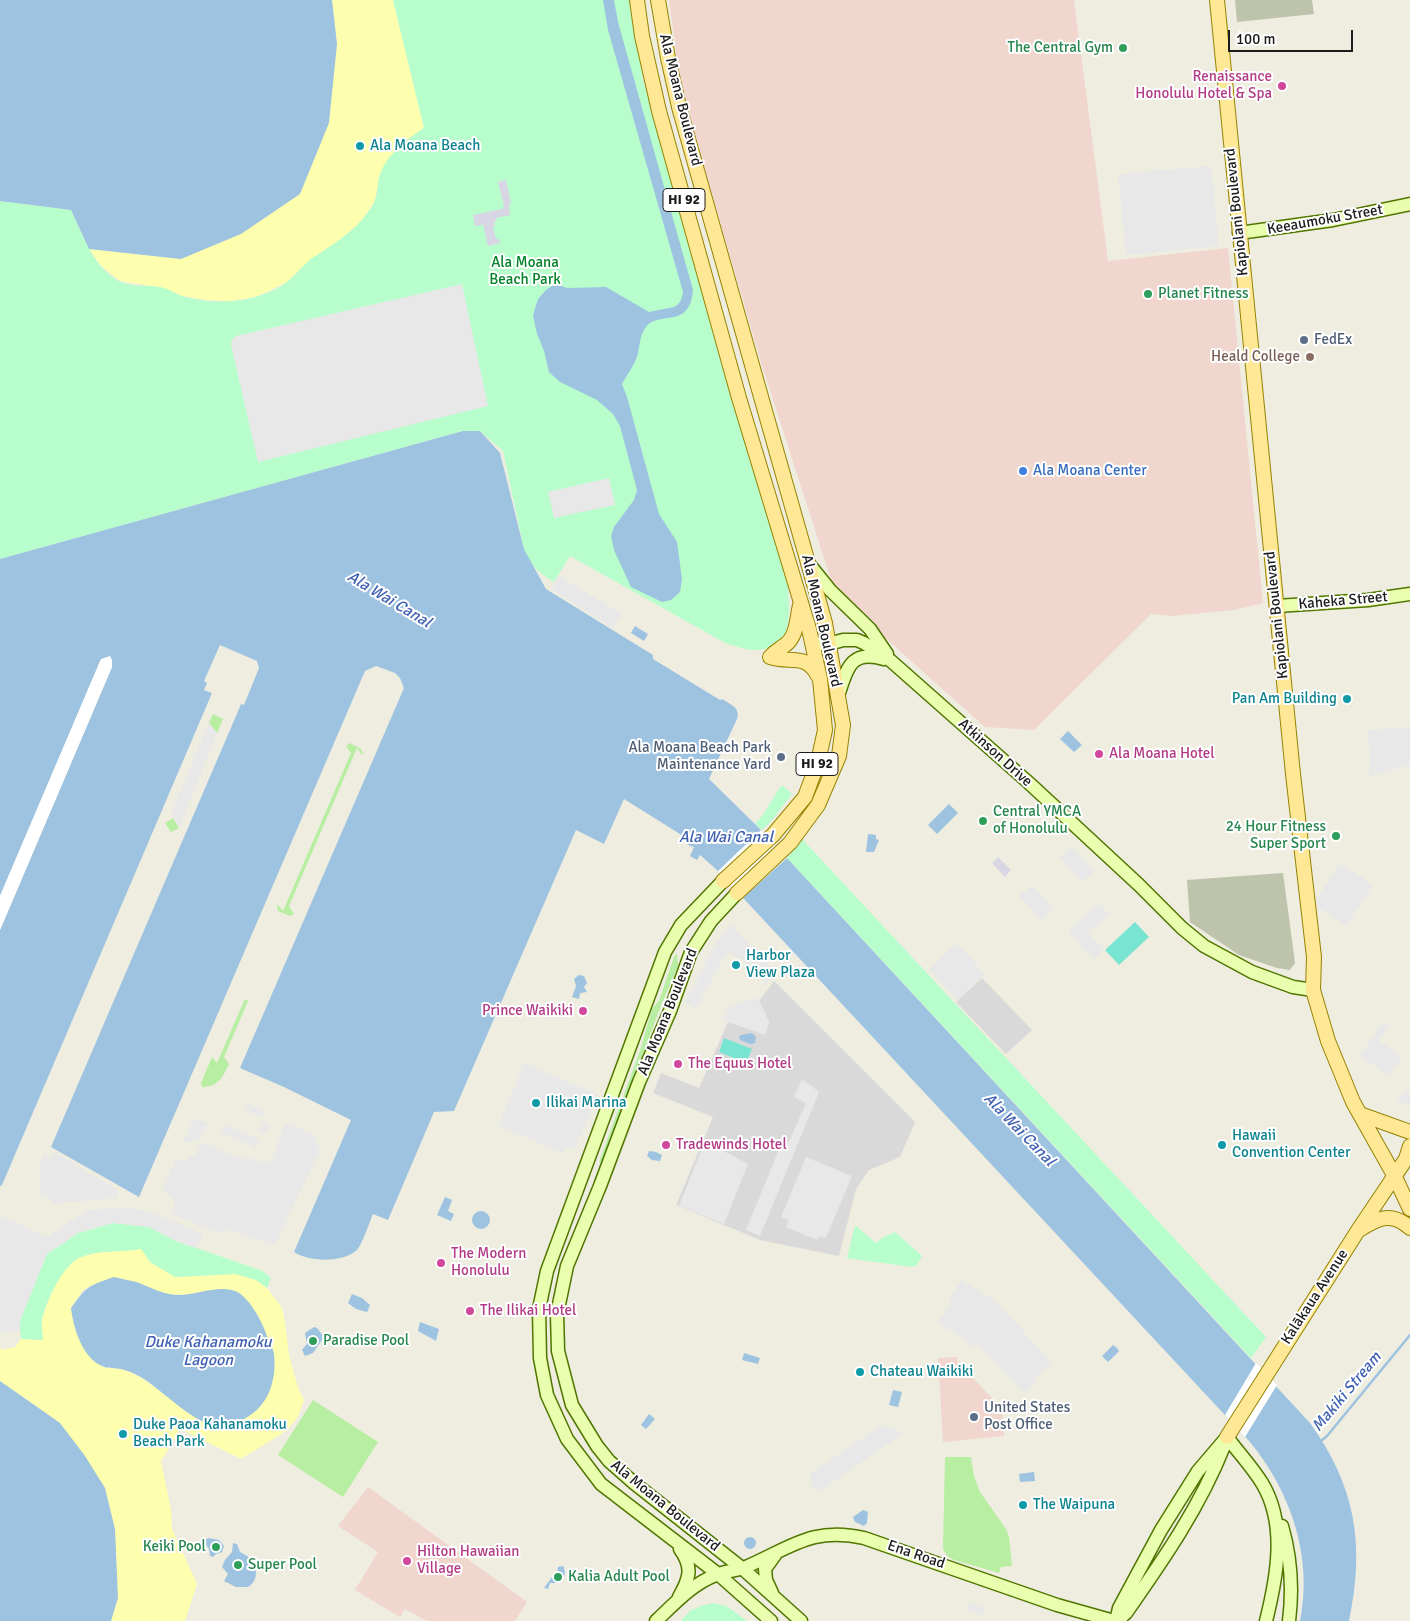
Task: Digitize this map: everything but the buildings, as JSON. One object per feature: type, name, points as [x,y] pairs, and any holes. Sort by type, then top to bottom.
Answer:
[{"type":"main road","name":"Ala Moana Boulevard","points":[[637,0],[642,36],[659,111],[738,398],[813,644],[820,679],[825,730],[818,762],[805,797],[773,835],[723,881],[681,926],[665,952],[546,1271],[539,1309],[540,1358],[547,1395],[567,1439],[601,1484],[718,1574],[771,1621]]},
{"type":"main road","name":"Ala Moana Boulevard","points":[[658,0],[679,107],[830,644],[842,725],[839,756],[818,804],[790,843],[737,893],[711,921],[691,952],[670,1011],[567,1266],[556,1314],[558,1351],[572,1405],[597,1446],[616,1469],[743,1568],[801,1621]]},
{"type":"main road","name":"Kapiolani Boulevard","points":[[1217,0],[1276,606],[1314,957],[1313,990],[1328,1041],[1353,1102],[1394,1175],[1410,1209]]},
{"type":"main road","name":"Keeaumoku Street","points":[[1239,233],[1333,220],[1410,204]]},
{"type":"main road","points":[[808,563],[830,590],[870,629],[891,661]]},
{"type":"main road","name":"Kaheka Street","points":[[1276,606],[1368,600],[1410,594]]},
{"type":"main road","points":[[801,604],[792,638],[770,657],[778,660],[790,658],[800,660],[811,666],[820,679]]},
{"type":"main road","name":"Atkinson Drive","points":[[813,644],[830,644],[843,640],[864,642],[891,661],[1029,783],[1139,885],[1182,928],[1204,946],[1252,972],[1293,987],[1313,990]]},
{"type":"main road","points":[[838,696],[845,675],[851,664],[859,657],[872,656],[891,661]]},
{"type":"main road","points":[[1360,1114],[1410,1132]]},
{"type":"main road","name":"Kalākaua Avenue","points":[[1115,1621],[1119,1608],[1167,1521],[1198,1470],[1227,1437],[1357,1232],[1409,1154]]},
{"type":"main road","points":[[1357,1232],[1372,1222],[1384,1218],[1398,1219],[1410,1228]]},
{"type":"main road","points":[[1227,1437],[1273,1499],[1288,1549],[1291,1584],[1289,1621]]},
{"type":"main road","points":[[1262,1483],[1273,1511],[1278,1540],[1277,1561],[1267,1619]]},
{"type":"main road","name":"Ena Road","points":[[677,1601],[688,1591],[718,1574],[743,1568],[812,1537],[827,1534],[848,1534],[1057,1605],[1115,1621]]},
{"type":"main road","points":[[656,1621],[677,1601],[686,1585],[690,1569],[687,1559],[676,1542]]},
{"type":"main road","points":[[774,1597],[766,1580],[765,1569],[776,1553]]},
{"type":"shaded area","name":"Ala Moana Center","points":[[669,0],[1074,0],[1108,261],[1228,248],[1263,603],[1233,610],[1172,616],[1151,614],[1034,730],[985,727],[882,635],[832,583],[760,359],[685,100],[679,74]]},
{"type":"shaded area","points":[[1235,0],[1312,0],[1314,14],[1237,22]]},
{"type":"shaded area","points":[[1211,166],[1219,246],[1126,255],[1118,174]]},
{"type":"shaded area","points":[[506,180],[511,203],[509,204],[510,215],[496,218],[497,221],[494,222],[495,226],[493,227],[496,239],[499,239],[500,243],[488,246],[483,225],[475,226],[473,215],[502,209],[504,206],[498,182]]},
{"type":"shaded area","points":[[462,284],[488,406],[258,462],[231,345],[232,339],[236,336]]},
{"type":"shaded area","points":[[609,478],[615,505],[554,518],[548,492]]},
{"type":"shaded area","points":[[559,576],[622,614],[613,628],[551,589]]},
{"type":"shaded area","points":[[213,714],[223,719],[217,733],[209,723]]},
{"type":"shaded area","points":[[209,723],[217,733],[179,828],[171,814]]},
{"type":"shaded area","points":[[1410,727],[1410,765],[1369,776],[1370,754],[1367,730]]},
{"type":"shaded area","points":[[350,743],[361,749],[363,753],[362,755],[357,748],[289,906],[294,914],[290,916],[278,911],[277,904],[283,911],[351,753],[346,746]]},
{"type":"shaded area","points":[[173,818],[179,828],[171,832],[165,823]]},
{"type":"shaded area","points":[[1072,847],[1094,870],[1082,882],[1060,858]]},
{"type":"shaded area","points":[[998,857],[1011,870],[1005,877],[992,863]]},
{"type":"shaded area","points":[[1340,863],[1373,885],[1346,926],[1313,904]]},
{"type":"shaded area","points":[[1283,873],[1295,963],[1290,970],[1277,968],[1239,955],[1190,922],[1187,880]]},
{"type":"shaded area","points":[[1032,885],[1053,908],[1041,920],[1019,896]]},
{"type":"shaded area","points":[[1099,903],[1110,915],[1088,932],[1104,949],[1093,959],[1068,931]]},
{"type":"shaded area","points":[[1135,922],[1149,937],[1119,965],[1105,950]]},
{"type":"shaded area","points":[[731,925],[777,974],[766,984],[742,959],[727,952],[696,1009],[685,1003],[714,946]]},
{"type":"shaded area","points":[[957,943],[985,974],[957,1000],[929,969]]},
{"type":"shaded area","points":[[677,953],[678,966],[662,1003],[603,1160],[599,1164],[640,1051],[652,1009],[659,1001]]},
{"type":"shaded area","points":[[982,978],[1032,1030],[1006,1054],[956,1002]]},
{"type":"shaded area","points":[[774,981],[915,1122],[900,1157],[869,1170],[856,1189],[839,1256],[760,1240],[676,1205],[713,1117],[653,1093],[661,1073],[699,1088],[728,1022],[765,1034],[769,1022],[759,1001]]},
{"type":"shaded area","points":[[755,998],[759,1001],[769,1022],[765,1035],[723,1020],[729,1007]]},
{"type":"shaded area","points":[[245,999],[248,1001],[224,1057],[229,1064],[227,1069],[216,1083],[208,1087],[202,1087],[201,1083],[212,1057],[217,1063]]},
{"type":"shaded area","points":[[1383,1022],[1389,1025],[1379,1041],[1402,1057],[1389,1076],[1360,1056]]},
{"type":"shaded area","points":[[724,1038],[752,1049],[746,1063],[719,1052]]},
{"type":"shaded area","name":"Ilikai Marina","points":[[525,1063],[598,1095],[574,1150],[567,1147],[564,1154],[498,1125]]},
{"type":"shaded area","points":[[802,1079],[819,1092],[760,1236],[746,1230],[782,1142],[788,1144],[806,1103],[794,1097]]},
{"type":"shaded area","points":[[1405,1090],[1410,1093],[1410,1105],[1397,1101]]},
{"type":"shaded area","points":[[247,1103],[266,1112],[263,1118],[244,1109]]},
{"type":"shaded area","points":[[194,1118],[207,1123],[199,1140],[183,1142]]},
{"type":"shaded area","points":[[263,1120],[270,1124],[264,1135],[258,1132]]},
{"type":"shaded area","points":[[286,1122],[314,1135],[320,1150],[275,1245],[224,1228],[221,1234],[172,1214],[175,1202],[168,1193],[162,1191],[176,1158],[186,1163],[188,1157],[194,1158],[202,1142],[244,1160],[245,1157],[270,1164]]},
{"type":"shaded area","points":[[225,1124],[260,1140],[256,1148],[221,1132]]},
{"type":"shaded area","points":[[705,1141],[748,1164],[724,1224],[679,1206]]},
{"type":"shaded area","points":[[54,1152],[116,1189],[118,1198],[51,1204],[50,1197],[41,1197],[39,1166],[44,1154],[51,1158]]},
{"type":"shaded area","points":[[806,1157],[852,1176],[826,1238],[819,1236],[817,1240],[786,1227],[789,1220],[781,1217]]},
{"type":"shaded area","points":[[125,1207],[150,1212],[203,1234],[196,1248],[176,1241],[149,1227],[113,1223],[78,1233],[47,1254],[20,1321],[20,1330],[0,1333],[0,1218],[13,1221],[47,1237],[88,1210]]},
{"type":"shaded area","points":[[961,1280],[996,1301],[1052,1363],[1035,1379],[1037,1381],[1024,1393],[976,1343],[971,1347],[964,1338],[938,1323],[950,1304],[948,1302]]},
{"type":"shaded area","points":[[957,1357],[957,1361],[1002,1409],[1004,1436],[943,1442],[938,1358]]},
{"type":"shaded area","points":[[313,1400],[378,1442],[343,1497],[278,1455]]},
{"type":"shaded area","points":[[879,1427],[892,1427],[903,1434],[821,1490],[811,1487],[811,1473]]},
{"type":"shaded area","points":[[945,1457],[971,1457],[974,1476],[980,1492],[1006,1529],[1009,1537],[1012,1566],[1001,1567],[999,1573],[954,1560],[947,1556],[943,1549]]},
{"type":"shaded area","points":[[368,1487],[527,1602],[515,1621],[427,1621],[405,1609],[400,1617],[355,1590],[378,1552],[338,1526]]},
{"type":"shaded area","points":[[969,1602],[985,1608],[982,1615],[966,1609]]},
{"type":"sand","name":"Ala Moana Beach","points":[[332,0],[393,0],[424,128],[407,140],[380,174],[375,201],[360,223],[337,242],[310,260],[287,282],[251,298],[231,301],[206,300],[182,296],[163,288],[120,281],[101,266],[89,249],[181,259],[337,44]]},
{"type":"sand","name":"Duke Paoa Kahanamoku Beach Park","points":[[141,1248],[150,1262],[175,1277],[235,1274],[256,1280],[267,1288],[282,1308],[289,1355],[298,1388],[304,1400],[298,1417],[286,1431],[241,1459],[181,1429],[161,1461],[171,1510],[172,1529],[197,1584],[185,1621],[111,1621],[118,1598],[60,1423],[0,1381],[0,1348],[3,1350],[15,1347],[21,1339],[43,1340],[42,1322],[47,1304],[61,1276],[73,1262],[94,1253]],"holes":[[[136,1283],[160,1292],[180,1295],[199,1293],[211,1425],[187,1411],[138,1376],[123,1370],[105,1368],[71,1308],[83,1290],[90,1286]]]},
{"type":"green space","name":"Ala Moana Beach Park","points":[[393,0],[630,0],[643,80],[720,359],[788,585],[789,617],[787,627],[784,636],[770,648],[754,650],[727,644],[570,556],[554,582],[544,575],[533,565],[524,549],[503,451],[480,431],[463,431],[0,559],[0,201],[71,210],[90,250],[102,268],[124,283],[159,287],[182,296],[222,302],[250,298],[276,289],[287,282],[312,258],[330,247],[362,220],[374,203],[380,174],[388,159],[405,142],[424,128]]},
{"type":"green space","points":[[782,785],[792,794],[762,830],[755,824]]},
{"type":"green space","points":[[802,839],[1266,1337],[1251,1358],[787,858]]},
{"type":"green space","points":[[113,1223],[149,1227],[176,1241],[263,1271],[271,1278],[267,1288],[256,1280],[235,1274],[175,1277],[150,1262],[141,1249],[87,1255],[73,1262],[56,1285],[42,1320],[43,1340],[21,1339],[19,1321],[47,1254],[78,1233]]},
{"type":"green space","points":[[855,1225],[876,1243],[895,1232],[922,1256],[917,1265],[912,1267],[847,1258]]},
{"type":"green space","points":[[714,1603],[728,1607],[747,1621],[681,1621],[692,1609]]},
{"type":"water","points":[[0,0],[332,0],[337,44],[329,123],[300,194],[241,234],[181,259],[89,249],[71,210],[0,201]]},
{"type":"water","points":[[603,0],[614,0],[618,22],[693,290],[691,302],[680,315],[652,322],[646,327],[641,336],[635,361],[622,384],[659,514],[677,542],[682,579],[680,592],[671,600],[662,602],[631,587],[614,550],[611,536],[614,527],[634,500],[637,490],[620,426],[613,414],[597,400],[560,382],[549,372],[533,315],[538,299],[547,289],[556,284],[567,288],[606,287],[649,312],[674,307],[679,303],[683,295],[608,30]]},
{"type":"water","name":"Ala Wai Canal","points":[[463,431],[480,431],[500,453],[524,549],[546,589],[653,655],[653,659],[736,709],[737,719],[709,779],[761,830],[1310,1423],[1338,1470],[1353,1518],[1356,1542],[1356,1567],[1349,1621],[1300,1621],[1303,1573],[1301,1549],[1295,1526],[1277,1482],[1250,1442],[718,871],[700,855],[697,860],[690,856],[694,847],[688,845],[680,834],[624,799],[604,844],[576,830],[454,1111],[434,1112],[388,1220],[373,1214],[357,1250],[343,1257],[326,1260],[308,1258],[294,1252],[351,1120],[240,1068],[404,688],[400,678],[395,673],[376,666],[365,671],[139,1197],[51,1147],[241,704],[244,705],[259,668],[257,661],[220,645],[204,681],[207,683],[204,690],[212,693],[0,1186],[0,930],[112,667],[101,659],[0,896],[0,559]]},
{"type":"water","points":[[635,626],[648,634],[644,641],[631,633]]},
{"type":"water","points":[[1068,731],[1082,745],[1074,752],[1060,739]]},
{"type":"water","points":[[949,804],[958,813],[937,834],[928,825]]},
{"type":"water","points":[[868,834],[876,835],[876,839],[879,840],[874,852],[866,852]]},
{"type":"water","points":[[579,975],[584,976],[587,983],[584,987],[587,992],[580,993],[579,999],[572,997],[576,986],[574,979]]},
{"type":"water","points":[[752,1033],[756,1037],[755,1043],[750,1044],[740,1040],[739,1037],[741,1035]]},
{"type":"water","points":[[649,1151],[662,1155],[660,1161],[652,1160],[647,1156]]},
{"type":"water","points":[[445,1197],[452,1200],[448,1211],[454,1214],[451,1221],[437,1215]]},
{"type":"water","points":[[481,1211],[487,1214],[490,1220],[487,1226],[481,1229],[475,1226],[472,1220],[475,1214]]},
{"type":"water","name":"Duke Kahanamoku Lagoon","points":[[114,1277],[136,1282],[173,1295],[228,1289],[235,1291],[245,1298],[259,1317],[274,1354],[275,1364],[272,1384],[269,1393],[258,1408],[242,1420],[231,1424],[213,1425],[195,1418],[141,1377],[131,1372],[97,1364],[85,1351],[80,1342],[71,1308],[89,1288]]},
{"type":"water","points":[[352,1294],[362,1298],[370,1305],[367,1312],[356,1309],[348,1303]]},
{"type":"water","points":[[420,1322],[439,1329],[436,1341],[418,1331]]},
{"type":"water","name":"Paradise Pool","points":[[314,1327],[324,1337],[313,1353],[305,1356],[302,1350],[307,1344],[305,1333]]},
{"type":"water","points":[[1113,1345],[1119,1351],[1108,1362],[1102,1356]]},
{"type":"water","points":[[744,1353],[760,1358],[758,1364],[742,1360]]},
{"type":"water","points":[[0,1381],[60,1423],[85,1456],[105,1488],[115,1529],[118,1598],[111,1621],[0,1621]]},
{"type":"water","points":[[893,1390],[902,1392],[898,1407],[889,1405]]},
{"type":"water","points":[[649,1414],[655,1419],[646,1429],[641,1425]]},
{"type":"water","points":[[1034,1472],[1035,1481],[1020,1482],[1019,1474]]},
{"type":"water","points":[[863,1510],[868,1512],[867,1523],[864,1526],[855,1522],[853,1517]]},
{"type":"water","points":[[748,1537],[752,1537],[756,1543],[752,1549],[748,1549],[744,1545],[744,1541]]},
{"type":"water","name":"Keiki Pool","points":[[209,1538],[219,1540],[224,1546],[222,1552],[213,1557],[210,1556],[209,1549],[204,1542]]},
{"type":"water","name":"Super Pool","points":[[233,1543],[237,1544],[240,1552],[249,1557],[250,1562],[255,1566],[255,1578],[248,1587],[236,1587],[224,1581],[228,1574],[222,1567],[232,1552]]},
{"type":"water","name":"Kalia Adult Pool","points":[[558,1567],[564,1567],[565,1575],[557,1583],[550,1583],[548,1589],[544,1588],[557,1573]]},
{"type":"pier","points":[[110,656],[112,667],[0,930],[0,896],[101,659]]},
{"type":"pier","points":[[761,830],[787,858],[743,898],[718,871]]},
{"type":"pier","points":[[1256,1363],[1277,1385],[1245,1437],[1225,1415]]},
{"type":"waterway","name":"Makiki Stream","points":[[1321,1441],[1410,1335]]},
{"type":"place","name":"The Central Gym","points":[[1123,48]]},
{"type":"place","name":"Renaissance Honolulu Hotel & Spa","points":[[1282,86]]},
{"type":"place","name":"Ala Moana Beach","points":[[360,146]]},
{"type":"place","name":"Planet Fitness","points":[[1148,294]]},
{"type":"place","name":"FedEx","points":[[1304,340]]},
{"type":"place","name":"Heald College","points":[[1310,357]]},
{"type":"place","name":"Ala Moana Center","points":[[1023,471]]},
{"type":"place","name":"Pan Am Building","points":[[1347,699]]},
{"type":"place","name":"Ala Moana Hotel","points":[[1099,754]]},
{"type":"place","name":"Ala Moana Beach Park Maintenance Yard","points":[[781,757]]},
{"type":"place","name":"Central YMCA of Honolulu","points":[[983,821]]},
{"type":"place","name":"24 Hour Fitness Super Sport","points":[[1336,836]]},
{"type":"place","name":"Harbor View Plaza","points":[[736,965]]},
{"type":"place","name":"Prince Waikiki","points":[[583,1011]]},
{"type":"place","name":"The Equus Hotel","points":[[678,1064]]},
{"type":"place","name":"Ilikai Marina","points":[[536,1103]]},
{"type":"place","name":"Tradewinds Hotel","points":[[666,1145]]},
{"type":"place","name":"Hawaii Convention Center","points":[[1222,1145]]},
{"type":"place","name":"The Modern Honolulu","points":[[441,1263]]},
{"type":"place","name":"The Ilikai Hotel","points":[[470,1311]]},
{"type":"place","name":"Paradise Pool","points":[[313,1341]]},
{"type":"place","name":"Chateau Waikiki","points":[[860,1372]]},
{"type":"place","name":"United States Post Office","points":[[974,1417]]},
{"type":"place","name":"Duke Paoa Kahanamoku Beach Park","points":[[123,1434]]},
{"type":"place","name":"The Waipuna","points":[[1023,1505]]},
{"type":"place","name":"Keiki Pool","points":[[216,1547]]},
{"type":"place","name":"Hilton Hawaiian Village","points":[[407,1561]]},
{"type":"place","name":"Super Pool","points":[[238,1565]]},
{"type":"place","name":"Kalia Adult Pool","points":[[558,1577]]}]
